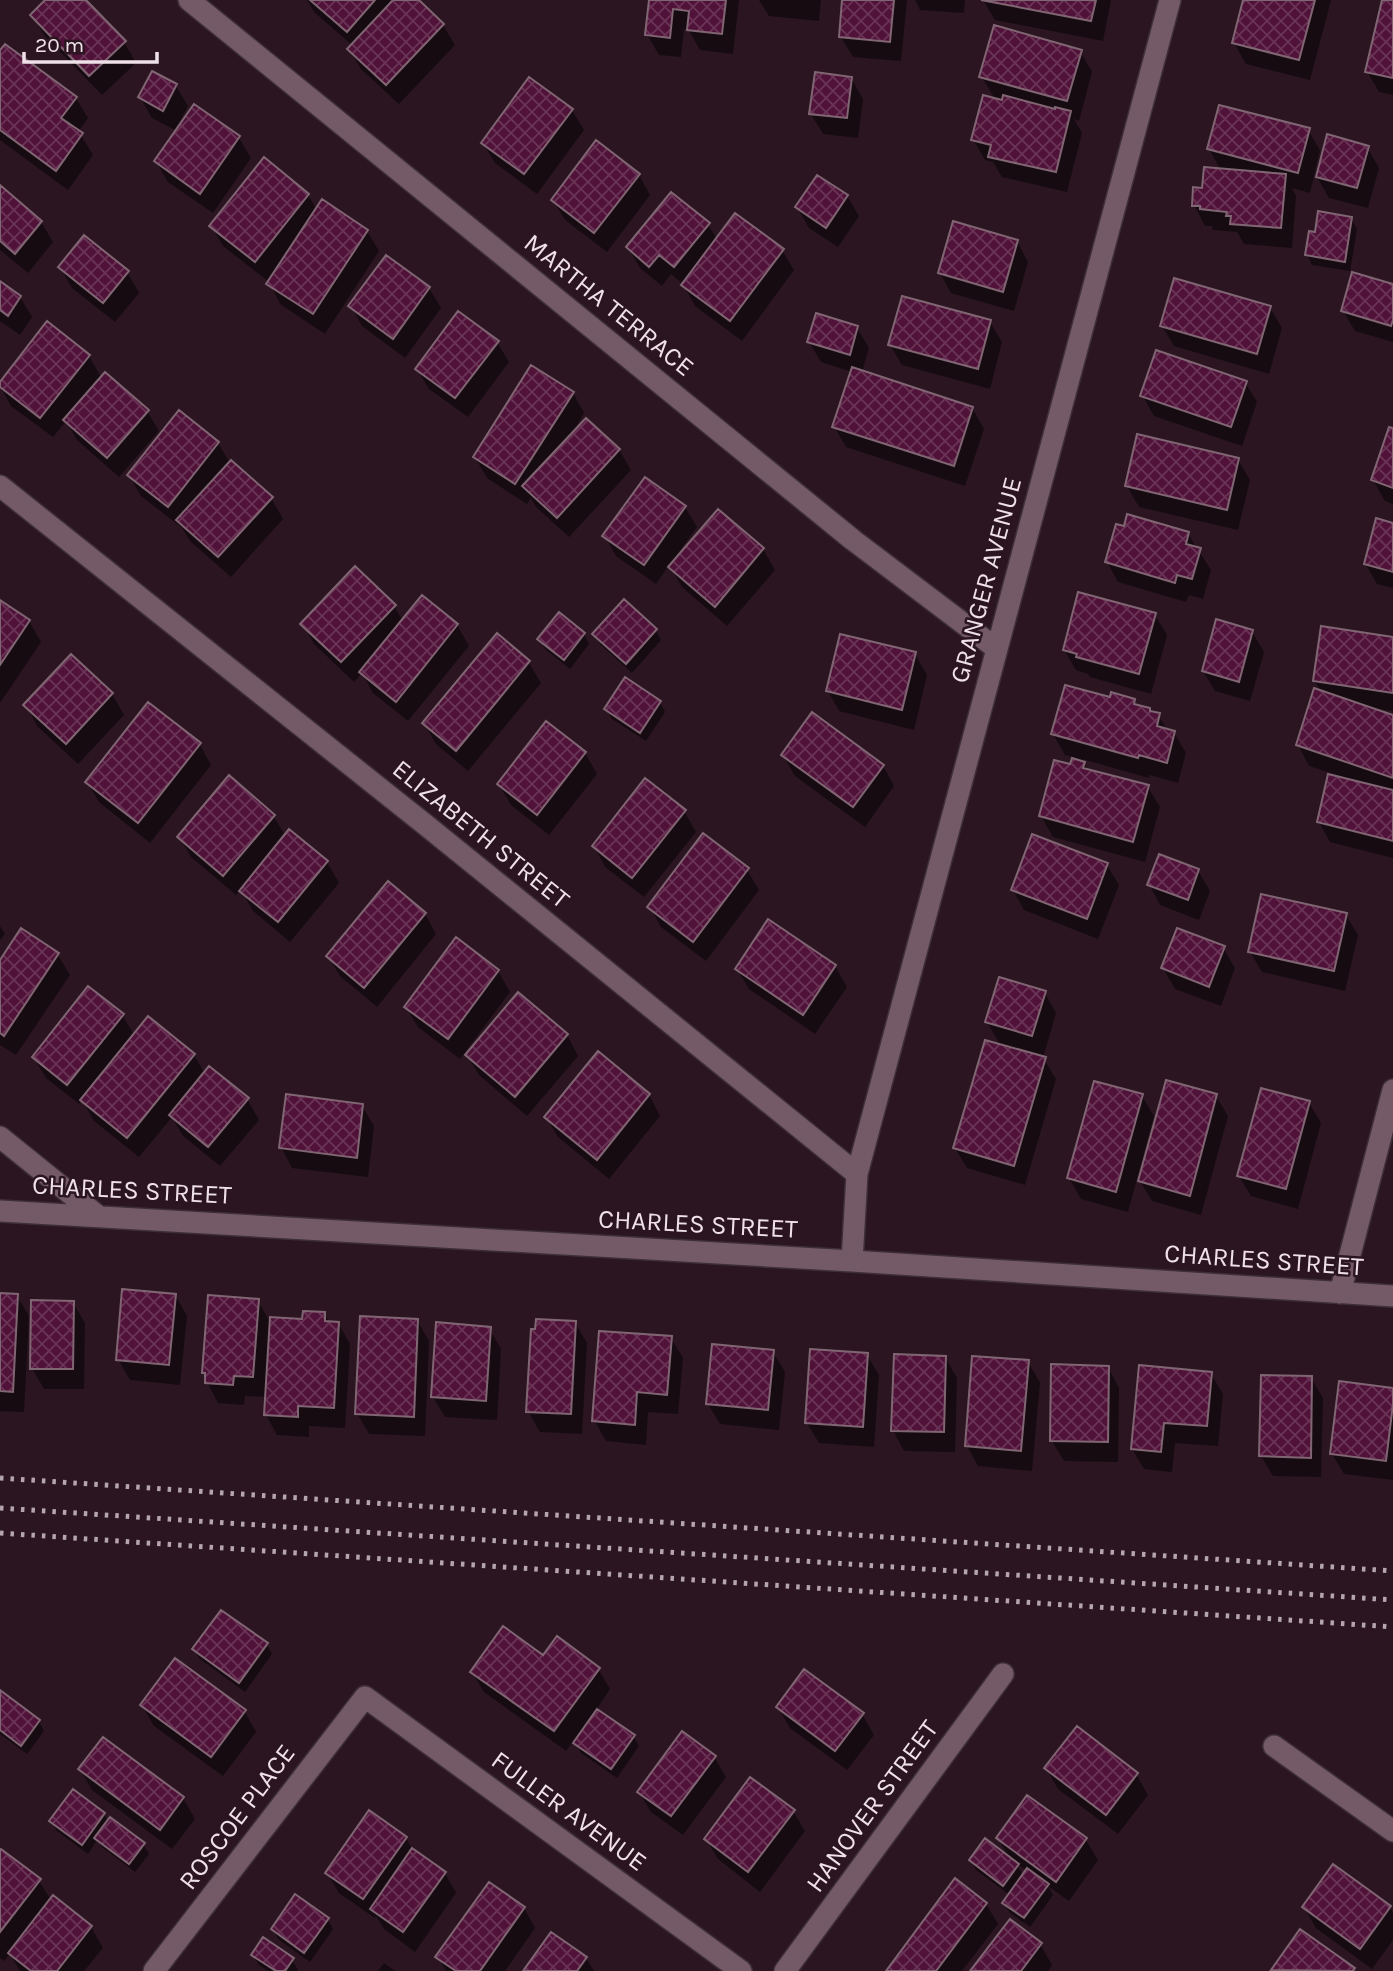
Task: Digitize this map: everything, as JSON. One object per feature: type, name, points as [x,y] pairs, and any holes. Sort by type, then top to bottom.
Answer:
[{"type":"street","name":"MARTHA TERRACE","points":[[189,0],[853,540],[997,649]]},
{"type":"street","name":"GRANGER AVENUE","points":[[857,1174],[1170,0]]},
{"type":"street","name":"ELIZABETH STREET","points":[[0,486],[427,826],[857,1174]]},
{"type":"street","points":[[1340,1293],[1393,1090]]},
{"type":"street","points":[[0,1138],[98,1216]]},
{"type":"street","points":[[852,1261],[857,1174]]},
{"type":"street","name":"CHARLES STREET","points":[[0,1211],[1393,1296]]},
{"type":"street","name":"HANOVER STREET","points":[[785,1971],[1003,1674]]},
{"type":"street","name":"ROSCOE PLACE","points":[[154,1971],[365,1697]]},
{"type":"street","name":"FULLER AVENUE","points":[[365,1697],[741,1971]]},
{"type":"street","points":[[1274,1746],[1393,1831]]},
{"type":"building","points":[[45,0],[86,0],[126,41],[89,76],[30,15]]},
{"type":"building","points":[[310,0],[375,0],[347,32]]},
{"type":"building","points":[[393,0],[419,0],[444,24],[386,85],[347,49]]},
{"type":"building","points":[[649,0],[726,0],[722,34],[687,30],[689,11],[673,9],[670,38],[645,35]]},
{"type":"building","points":[[842,0],[894,0],[890,42],[839,37]]},
{"type":"building","points":[[981,0],[1096,0],[1091,21]]},
{"type":"building","points":[[1243,0],[1315,0],[1299,60],[1232,43]]},
{"type":"building","points":[[1382,0],[1393,0],[1393,78],[1365,72]]},
{"type":"building","points":[[994,25],[1082,50],[1067,101],[979,77]]},
{"type":"building","points":[[5,44],[77,97],[61,118],[83,133],[56,171],[0,130],[0,50]]},
{"type":"building","points":[[152,71],[177,84],[163,111],[138,97]]},
{"type":"building","points":[[815,72],[852,77],[847,118],[809,114]]},
{"type":"building","points":[[529,77],[573,109],[524,174],[481,143]]},
{"type":"building","points":[[983,95],[1002,100],[1003,95],[1071,111],[1056,172],[988,157],[991,145],[971,140]]},
{"type":"building","points":[[194,104],[240,136],[200,194],[154,161]]},
{"type":"building","points":[[1219,105],[1310,128],[1298,173],[1207,149]]},
{"type":"building","points":[[1327,134],[1369,146],[1357,188],[1316,177]]},
{"type":"building","points":[[596,140],[640,174],[594,233],[551,200]]},
{"type":"building","points":[[264,157],[309,194],[255,262],[209,226]]},
{"type":"building","points":[[1204,167],[1286,174],[1281,228],[1230,224],[1231,216],[1226,216],[1227,212],[1192,206],[1193,187],[1202,188]]},
{"type":"building","points":[[817,175],[848,195],[826,228],[795,207]]},
{"type":"building","points":[[0,185],[42,221],[15,254],[0,241]]},
{"type":"building","points":[[671,192],[710,223],[674,267],[659,255],[649,267],[626,247]]},
{"type":"building","points":[[322,199],[368,230],[313,314],[266,284]]},
{"type":"building","points":[[1318,211],[1352,217],[1345,262],[1305,255],[1309,231],[1315,232]]},
{"type":"building","points":[[735,213],[784,249],[730,321],[681,285]]},
{"type":"building","points":[[953,221],[1018,240],[1003,292],[938,273]]},
{"type":"building","points":[[84,235],[129,271],[103,303],[58,267]]},
{"type":"building","points":[[386,255],[430,287],[393,339],[348,306]]},
{"type":"building","points":[[1352,272],[1393,284],[1391,326],[1341,311]]},
{"type":"building","points":[[1174,278],[1271,306],[1257,354],[1160,326]]},
{"type":"building","points":[[0,281],[21,296],[8,316],[0,310]]},
{"type":"building","points":[[902,296],[991,320],[978,369],[888,345]]},
{"type":"building","points":[[458,311],[499,341],[455,398],[415,369]]},
{"type":"building","points":[[816,313],[858,326],[850,355],[807,342]]},
{"type":"building","points":[[47,321],[90,355],[40,418],[0,387],[0,382]]},
{"type":"building","points":[[1156,350],[1247,381],[1231,427],[1140,396]]},
{"type":"building","points":[[531,365],[574,392],[515,484],[473,457]]},
{"type":"building","points":[[852,367],[973,407],[954,466],[832,427]]},
{"type":"building","points":[[105,372],[149,410],[107,458],[63,420]]},
{"type":"building","points":[[179,410],[219,442],[168,507],[127,475]]},
{"type":"building","points":[[586,418],[620,449],[557,518],[522,486]]},
{"type":"building","points":[[1389,427],[1393,428],[1393,488],[1371,480]]},
{"type":"building","points":[[1137,434],[1239,458],[1227,510],[1125,486]]},
{"type":"building","points":[[231,460],[273,497],[218,557],[176,520]]},
{"type":"building","points":[[645,477],[686,506],[644,565],[602,536]]},
{"type":"building","points":[[718,509],[764,548],[715,607],[668,567]]},
{"type":"building","points":[[1127,514],[1189,532],[1186,544],[1201,548],[1192,579],[1177,575],[1175,583],[1105,562],[1116,524],[1124,526]]},
{"type":"building","points":[[1376,518],[1393,523],[1393,572],[1364,564]]},
{"type":"building","points":[[355,566],[396,605],[341,662],[300,624]]},
{"type":"building","points":[[1078,592],[1156,613],[1139,674],[1076,657],[1077,654],[1063,650]]},
{"type":"building","points":[[422,595],[458,624],[396,702],[359,672]]},
{"type":"building","points":[[624,599],[657,629],[626,664],[592,634]]},
{"type":"building","points":[[0,600],[30,620],[0,665]]},
{"type":"building","points":[[559,612],[585,633],[564,660],[537,639]]},
{"type":"building","points":[[1216,619],[1253,630],[1239,682],[1202,671]]},
{"type":"building","points":[[1321,626],[1393,637],[1393,693],[1313,681]]},
{"type":"building","points":[[497,633],[530,661],[456,751],[422,723]]},
{"type":"building","points":[[840,634],[916,652],[902,710],[826,691]]},
{"type":"building","points":[[71,654],[113,693],[66,744],[23,705]]},
{"type":"building","points":[[625,677],[661,701],[640,733],[604,709]]},
{"type":"building","points":[[1065,685],[1110,697],[1111,692],[1135,699],[1134,704],[1160,713],[1157,726],[1175,731],[1167,763],[1139,755],[1138,758],[1051,734]]},
{"type":"building","points":[[1314,688],[1393,715],[1393,778],[1296,745]]},
{"type":"building","points":[[148,702],[201,743],[138,823],[85,782]]},
{"type":"building","points":[[812,712],[884,765],[853,807],[781,755]]},
{"type":"building","points":[[546,721],[586,752],[537,815],[497,784]]},
{"type":"building","points":[[1072,758],[1085,762],[1083,768],[1149,785],[1133,842],[1039,816],[1054,760],[1070,764]]},
{"type":"building","points":[[1328,774],[1393,790],[1393,841],[1317,822]]},
{"type":"building","points":[[229,775],[275,815],[223,876],[177,837]]},
{"type":"building","points":[[645,778],[686,810],[632,878],[592,846]]},
{"type":"building","points":[[289,829],[328,861],[278,922],[239,891]]},
{"type":"building","points":[[703,833],[749,868],[693,942],[647,907]]},
{"type":"building","points":[[1032,834],[1108,863],[1087,919],[1011,890]]},
{"type":"building","points":[[1159,854],[1199,869],[1188,900],[1147,885]]},
{"type":"building","points":[[388,881],[426,913],[364,988],[326,956]]},
{"type":"building","points":[[1261,894],[1347,913],[1334,971],[1248,952]]},
{"type":"building","points":[[768,919],[836,965],[803,1015],[735,969]]},
{"type":"building","points":[[21,928],[59,953],[4,1036],[0,1033],[0,960]]},
{"type":"building","points":[[1177,928],[1225,946],[1209,987],[1161,968]]},
{"type":"building","points":[[456,937],[499,970],[448,1039],[404,1007]]},
{"type":"building","points":[[999,977],[1046,991],[1032,1036],[985,1022]]},
{"type":"building","points":[[88,986],[124,1014],[67,1085],[32,1057]]},
{"type":"building","points":[[518,992],[568,1034],[515,1097],[465,1055]]},
{"type":"building","points":[[148,1016],[195,1054],[127,1138],[80,1100]]},
{"type":"building","points":[[985,1040],[1046,1057],[1014,1166],[953,1148]]},
{"type":"building","points":[[598,1051],[650,1094],[597,1160],[544,1117]]},
{"type":"building","points":[[209,1066],[249,1098],[208,1147],[169,1115]]},
{"type":"building","points":[[1166,1080],[1217,1094],[1190,1196],[1138,1181]]},
{"type":"building","points":[[1094,1081],[1143,1094],[1116,1192],[1067,1178]]},
{"type":"building","points":[[1261,1088],[1310,1101],[1286,1189],[1237,1176]]},
{"type":"building","points":[[286,1094],[363,1104],[357,1158],[279,1148]]},
{"type":"building","points":[[122,1289],[176,1294],[169,1365],[116,1360]]},
{"type":"building","points":[[0,1293],[18,1294],[13,1392],[0,1391]]},
{"type":"building","points":[[208,1295],[259,1299],[253,1377],[234,1376],[233,1385],[205,1383],[205,1373],[202,1373]]},
{"type":"building","points":[[31,1300],[74,1301],[73,1369],[30,1369]]},
{"type":"building","points":[[303,1311],[325,1312],[325,1321],[339,1322],[334,1408],[298,1406],[298,1417],[264,1415],[270,1317],[302,1319]]},
{"type":"building","points":[[360,1316],[418,1319],[414,1417],[355,1414]]},
{"type":"building","points":[[536,1319],[576,1321],[571,1414],[526,1412],[531,1329],[535,1329]]},
{"type":"building","points":[[436,1322],[491,1327],[486,1401],[431,1397]]},
{"type":"building","points":[[599,1331],[672,1336],[667,1395],[637,1392],[635,1425],[592,1421]]},
{"type":"building","points":[[712,1344],[774,1350],[768,1410],[706,1404]]},
{"type":"building","points":[[810,1349],[868,1353],[863,1427],[805,1423]]},
{"type":"building","points":[[894,1354],[946,1356],[944,1432],[891,1431]]},
{"type":"building","points":[[972,1356],[1029,1360],[1021,1451],[965,1446]]},
{"type":"building","points":[[1051,1364],[1109,1366],[1108,1442],[1050,1441]]},
{"type":"building","points":[[1139,1365],[1212,1372],[1207,1426],[1164,1423],[1161,1452],[1131,1449]]},
{"type":"building","points":[[1261,1375],[1312,1376],[1311,1458],[1259,1456]]},
{"type":"building","points":[[1339,1381],[1393,1388],[1386,1461],[1330,1454]]},
{"type":"building","points":[[221,1610],[268,1643],[239,1683],[192,1649]]},
{"type":"building","points":[[503,1626],[543,1655],[557,1636],[600,1668],[554,1731],[470,1672]]},
{"type":"building","points":[[175,1658],[246,1710],[211,1757],[140,1705]]},
{"type":"building","points":[[804,1669],[864,1713],[835,1751],[776,1707]]},
{"type":"building","points":[[0,1690],[40,1720],[21,1746],[0,1730]]},
{"type":"building","points":[[597,1709],[635,1735],[611,1769],[573,1743]]},
{"type":"building","points":[[1077,1726],[1138,1773],[1106,1815],[1044,1768]]},
{"type":"building","points":[[682,1731],[716,1756],[671,1816],[637,1792]]},
{"type":"building","points":[[103,1737],[184,1797],[160,1830],[78,1769]]},
{"type":"building","points":[[750,1777],[795,1810],[748,1872],[704,1839]]},
{"type":"building","points":[[73,1789],[105,1813],[82,1845],[49,1821]]},
{"type":"building","points":[[1027,1795],[1087,1838],[1056,1882],[996,1838]]},
{"type":"building","points":[[369,1810],[407,1837],[363,1899],[325,1873]]},
{"type":"building","points":[[110,1817],[145,1843],[129,1864],[94,1838]]},
{"type":"building","points":[[985,1838],[1019,1864],[1003,1886],[969,1860]]},
{"type":"building","points":[[412,1848],[446,1872],[403,1932],[370,1909]]},
{"type":"building","points":[[0,1850],[41,1879],[0,1932]]},
{"type":"building","points":[[1333,1864],[1391,1906],[1360,1949],[1302,1907]]},
{"type":"building","points":[[1027,1868],[1049,1884],[1024,1918],[1002,1903]]},
{"type":"building","points":[[955,1878],[987,1903],[936,1971],[886,1971]]},
{"type":"building","points":[[489,1882],[525,1907],[480,1971],[456,1971],[435,1957]]},
{"type":"building","points":[[295,1894],[329,1918],[304,1953],[271,1929]]},
{"type":"building","points":[[53,1895],[92,1926],[57,1971],[31,1971],[8,1953]]},
{"type":"building","points":[[1010,1919],[1042,1943],[1021,1971],[970,1971]]},
{"type":"building","points":[[1300,1929],[1355,1968],[1353,1971],[1271,1970]]},
{"type":"building","points":[[551,1932],[587,1957],[577,1971],[523,1971]]},
{"type":"building","points":[[263,1937],[294,1958],[285,1971],[276,1971],[251,1955]]},
{"type":"railway","points":[[0,1478],[1393,1571]]},
{"type":"railway","points":[[0,1508],[1393,1600]]},
{"type":"railway","points":[[0,1533],[1393,1627]]}]
